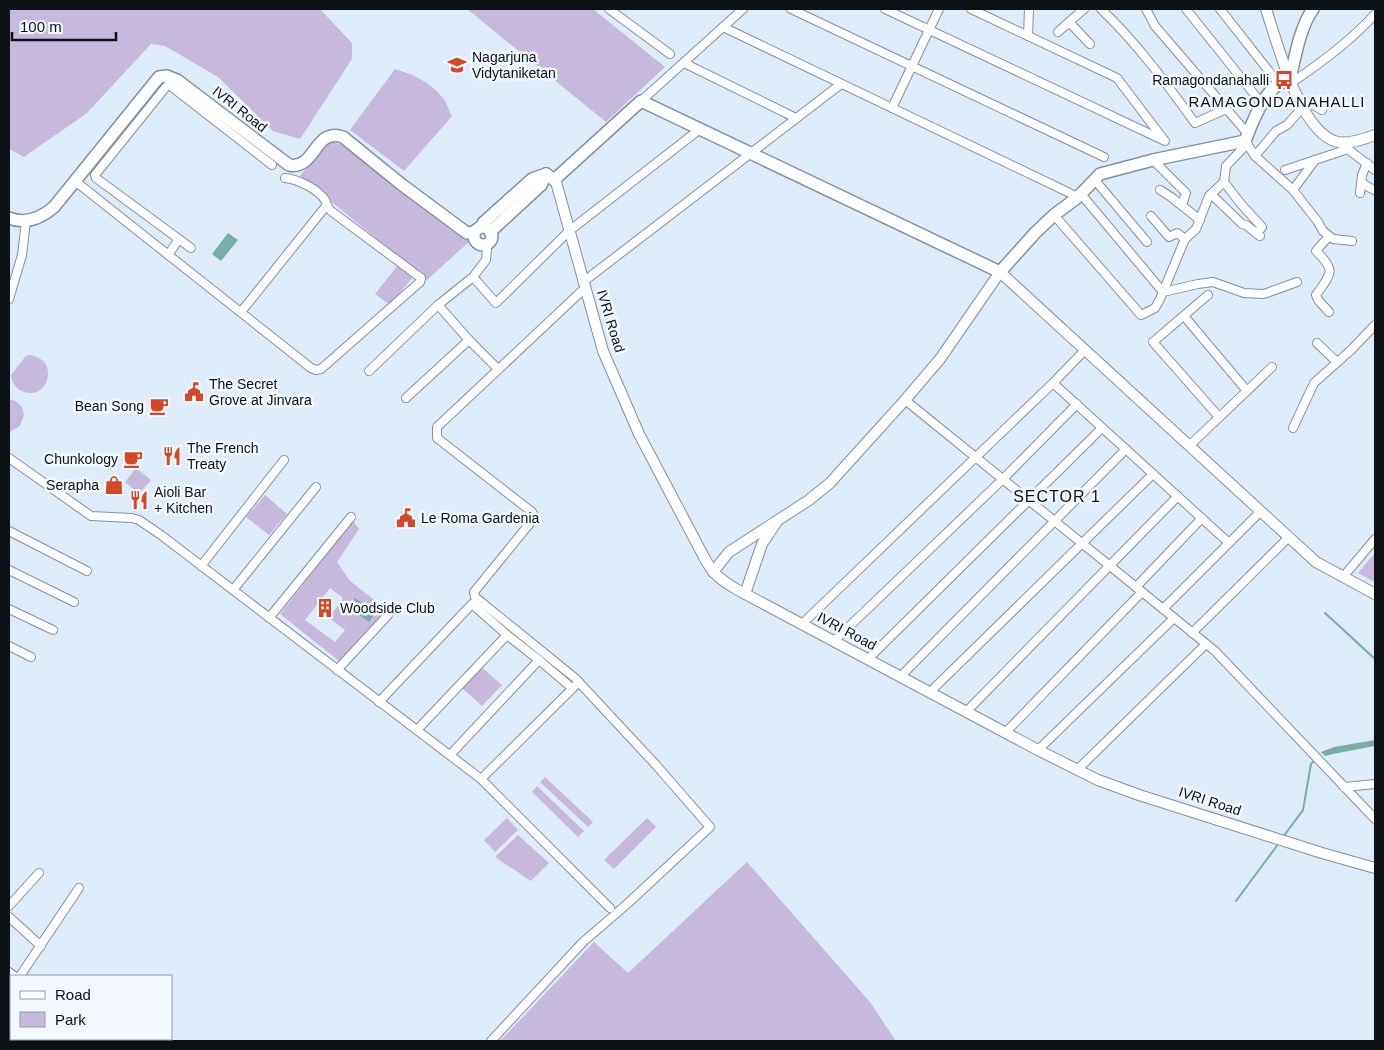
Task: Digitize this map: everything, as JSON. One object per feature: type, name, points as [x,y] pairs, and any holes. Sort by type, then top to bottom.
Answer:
[{"type":"main road","points":[[486,244],[480,244],[474,235],[482,230],[483,223],[532,179],[550,177],[641,101],[1000,272],[1035,233],[1054,215],[1079,196],[1100,174],[1153,160],[1247,140],[1254,118],[1270,91],[1287,82],[1308,15],[1313,9]]},
{"type":"main road","name":"IVRI Road","points":[[26,221],[43,216],[54,208],[158,77],[170,76],[177,80],[240,134],[292,166]]},
{"type":"main road","points":[[292,166],[304,163],[326,137],[334,135],[343,137],[401,184],[467,233],[482,230]]},
{"type":"main road","points":[[9,218],[11,220],[26,221]]},
{"type":"street","points":[[609,9],[670,54]]},
{"type":"street","points":[[641,101],[743,9]]},
{"type":"street","points":[[791,9],[1104,157]]},
{"type":"street","points":[[885,9],[1165,142],[1117,78],[971,9]]},
{"type":"street","points":[[892,108],[939,9]]},
{"type":"street","points":[[1028,36],[1030,9]]},
{"type":"street","points":[[1058,32],[1084,9]]},
{"type":"street","points":[[1101,9],[1120,27],[1147,59],[1196,123],[1226,109]]},
{"type":"street","points":[[1146,9],[1155,26],[1226,109],[1247,140],[1255,156],[1293,190],[1318,222],[1323,232],[1333,239],[1352,242]]},
{"type":"street","points":[[1186,9],[1262,104]]},
{"type":"street","points":[[1220,9],[1287,82],[1312,123],[1327,138],[1343,146],[1375,170]]},
{"type":"street","points":[[1266,9],[1287,82]]},
{"type":"street","points":[[1287,82],[1330,56],[1375,14]]},
{"type":"street","points":[[1069,22],[1090,44]]},
{"type":"street","points":[[723,27],[1079,196],[1163,292]]},
{"type":"street","points":[[684,62],[796,118]]},
{"type":"street","points":[[491,1041],[583,942],[710,827],[579,682],[475,597],[474,592],[535,517],[532,512],[437,438],[437,426],[584,285],[750,153],[841,84]]},
{"type":"street","points":[[192,248],[94,175],[168,85],[240,134],[272,165]]},
{"type":"street","points":[[1296,95],[1322,110]]},
{"type":"street","points":[[1255,156],[1276,131],[1287,125],[1302,108]]},
{"type":"street","points":[[473,277],[496,303],[569,230],[700,129]]},
{"type":"street","points":[[1285,170],[1315,160],[1343,146],[1375,135]]},
{"type":"street","points":[[1054,215],[1141,315],[1155,308],[1185,239],[1196,228],[1209,196],[1224,182],[1226,166],[1247,140]]},
{"type":"street","points":[[1153,160],[1186,193],[1182,205]]},
{"type":"street","points":[[1293,190],[1315,160]]},
{"type":"street","points":[[1360,193],[1362,175],[1367,163]]},
{"type":"street","points":[[75,181],[311,368],[316,370],[321,369],[420,282],[421,278],[326,206],[325,201],[311,188],[288,178],[292,166]]},
{"type":"street","name":"IVRI Road","points":[[550,177],[556,182],[603,351],[619,390],[639,434],[713,572],[722,580],[1005,733],[1098,780],[1139,795],[1375,868]]},
{"type":"street","points":[[1094,179],[1147,242]]},
{"type":"street","points":[[1211,194],[1242,224],[1259,235],[1262,227],[1224,182]]},
{"type":"street","points":[[1362,182],[1374,190]]},
{"type":"street","points":[[1160,190],[1200,220]]},
{"type":"street","points":[[241,312],[326,206]]},
{"type":"street","points":[[1150,216],[1169,237],[1177,233],[1185,239]]},
{"type":"street","points":[[9,299],[22,255],[26,221]]},
{"type":"street","points":[[1329,236],[1316,251],[1327,262],[1330,270],[1329,277],[1316,295],[1329,312]]},
{"type":"street","points":[[168,255],[179,239]]},
{"type":"street","points":[[369,371],[438,305],[473,277],[486,260],[486,244]]},
{"type":"street","points":[[713,572],[729,552],[809,500],[830,483],[940,359],[1000,272],[1316,562],[1375,594]]},
{"type":"street","points":[[1163,292],[1213,282],[1244,293],[1264,294],[1297,282]]},
{"type":"street","points":[[1208,295],[1154,342],[1219,417]]},
{"type":"street","points":[[438,305],[498,369]]},
{"type":"street","points":[[1184,316],[1247,391]]},
{"type":"street","points":[[1293,428],[1314,383],[1375,325]]},
{"type":"street","points":[[406,398],[469,340]]},
{"type":"street","points":[[1317,343],[1337,362]]},
{"type":"street","points":[[802,624],[1085,350]]},
{"type":"street","points":[[1189,446],[1272,367]]},
{"type":"street","points":[[1053,383],[1229,543]]},
{"type":"street","points":[[905,400],[1215,651],[1375,818]]},
{"type":"street","points":[[834,641],[1003,479],[1077,404]]},
{"type":"street","points":[[868,659],[1102,428]]},
{"type":"street","points":[[900,676],[1056,522],[1126,449]]},
{"type":"street","points":[[9,458],[91,516],[132,518],[139,520],[162,535],[481,780],[610,908]]},
{"type":"street","points":[[201,566],[284,460]]},
{"type":"street","points":[[930,692],[1153,474]]},
{"type":"street","points":[[233,590],[316,487]]},
{"type":"street","points":[[966,712],[1178,496]]},
{"type":"street","points":[[1163,609],[1260,511]]},
{"type":"street","points":[[269,618],[351,517]]},
{"type":"street","points":[[1005,733],[1139,589],[1202,518]]},
{"type":"street","points":[[745,594],[762,546],[778,520]]},
{"type":"street","points":[[9,531],[87,571]]},
{"type":"street","points":[[1192,633],[1289,537]]},
{"type":"street","points":[[751,538],[762,546]]},
{"type":"street","points":[[1343,577],[1375,538]]},
{"type":"street","points":[[9,570],[74,602]]},
{"type":"street","points":[[379,702],[472,604],[507,636],[572,688]]},
{"type":"street","points":[[9,609],[53,630]]},
{"type":"street","points":[[337,670],[388,615]]},
{"type":"street","points":[[1038,750],[1174,618]]},
{"type":"street","points":[[417,730],[507,636]]},
{"type":"street","points":[[1077,770],[1206,644]]},
{"type":"street","points":[[9,646],[31,657]]},
{"type":"street","points":[[450,755],[539,660]]},
{"type":"street","points":[[481,780],[579,682]]},
{"type":"street","points":[[1344,787],[1375,784]]},
{"type":"street","points":[[9,906],[39,873]]},
{"type":"street","points":[[21,975],[79,888]]},
{"type":"street","points":[[9,917],[41,946]]},
{"type":"green space","points":[[9,9],[320,9],[352,43],[352,59],[300,139],[273,131],[218,77],[165,46],[151,44],[87,113],[24,157],[9,149]]},
{"type":"green space","points":[[467,9],[593,9],[665,67],[606,122]]},
{"type":"green space","points":[[395,69],[427,83],[438,92],[452,116],[404,171],[350,130]]},
{"type":"green space","points":[[331,141],[343,145],[471,240],[427,280],[300,176],[326,142]]},
{"type":"green space","points":[[398,265],[413,277],[390,305],[375,294]]},
{"type":"green space","points":[[30,355],[40,358],[46,364],[48,372],[44,386],[38,391],[31,393],[17,388],[11,375],[26,356]]},
{"type":"green space","points":[[9,399],[20,404],[24,415],[20,426],[10,432]]},
{"type":"green space","points":[[136,468],[151,480],[139,494],[125,482]]},
{"type":"green space","points":[[265,495],[287,514],[269,535],[246,517]]},
{"type":"green space","points":[[353,521],[359,529],[337,562],[350,581],[387,610],[339,661],[280,614]],"holes":[[[330,588],[343,598],[329,618],[345,630],[335,642],[305,620]]]},
{"type":"green space","points":[[1375,553],[1375,582],[1358,573]]},
{"type":"green space","points":[[480,666],[502,685],[482,706],[461,687]]},
{"type":"green space","points":[[545,777],[593,822],[588,827],[540,782]]},
{"type":"green space","points":[[537,786],[584,831],[578,837],[532,792]]},
{"type":"green space","points":[[507,818],[518,830],[495,852],[484,840]]},
{"type":"green space","points":[[647,818],[656,827],[614,869],[604,860]]},
{"type":"green space","points":[[518,835],[549,863],[531,881],[495,857]]},
{"type":"green space","points":[[747,862],[870,1002],[896,1041],[500,1041],[594,942],[628,973]]},
{"type":"shaded area","points":[[228,233],[238,240],[221,261],[212,254]]},
{"type":"shaded area","points":[[355,598],[375,613],[369,622],[348,607]]},
{"type":"shaded area","points":[[1375,740],[1375,746],[1325,756],[1321,752],[1334,747]]},
{"type":"waterway","points":[[1325,613],[1375,659]]},
{"type":"waterway","points":[[1283,837],[1303,810],[1311,764],[1315,760]]},
{"type":"waterway","points":[[1236,901],[1279,843]]},
{"type":"place","name":"Nagarjuna Vidytaniketan","points":[[457,65]]},
{"type":"place","name":"Ramagondanahalli","points":[[1284,80]]},
{"type":"place","name":"The Secret Grove at Jinvara","points":[[194,392]]},
{"type":"place","name":"Bean Song","points":[[159,406]]},
{"type":"place","name":"The French Treaty","points":[[172,456]]},
{"type":"place","name":"Chunkology","points":[[133,459]]},
{"type":"place","name":"Serapha","points":[[114,485]]},
{"type":"place","name":"Aioli Bar + Kitchen","points":[[139,500]]},
{"type":"place","name":"Le Roma Gardenia","points":[[406,518]]},
{"type":"place","name":"Woodside Club","points":[[325,608]]},
{"type":"district","name":"RAMAGONDANAHALLI","points":[[1277,102]]},
{"type":"district","name":"SECTOR 1","points":[[1057,496]]}]
